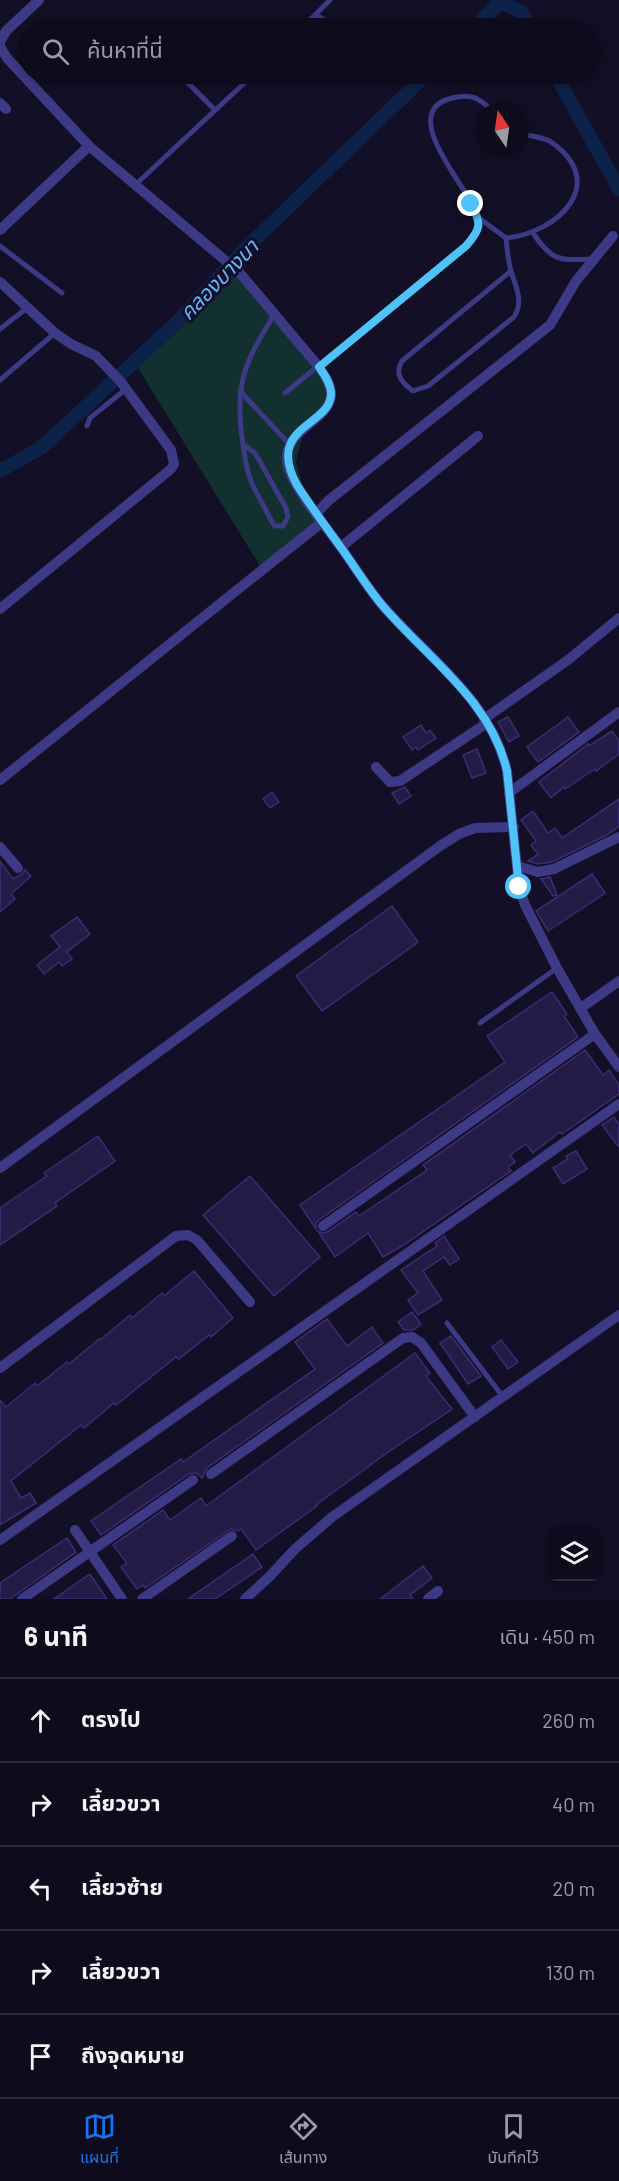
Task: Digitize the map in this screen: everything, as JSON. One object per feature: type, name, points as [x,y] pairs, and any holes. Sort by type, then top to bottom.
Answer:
[{"type":"street","points":[[20,18],[39,0]]},
{"type":"street","points":[[18,20],[6,31],[0,42],[0,47],[7,58],[18,70]]},
{"type":"street","points":[[31,84],[89,146],[210,245],[239,272],[319,367],[330,388],[329,400],[325,408],[297,434],[290,445],[287,453],[290,472],[319,518],[382,605],[458,684],[486,721],[504,756],[514,827],[519,887],[525,905],[557,968],[595,1034],[616,1055],[619,1067]]},
{"type":"street","points":[[0,230],[89,146]]},
{"type":"street","points":[[0,780],[319,518],[328,501],[550,325],[576,281],[613,236]]},
{"type":"street","points":[[0,282],[55,333],[96,356],[123,385],[171,450],[174,464],[171,469],[0,609]]},
{"type":"street","points":[[341,547],[478,436]]},
{"type":"street","points":[[376,767],[390,782],[400,781],[559,667],[619,618]]},
{"type":"street","points":[[509,793],[619,712]]},
{"type":"street","points":[[0,1168],[440,846],[459,834],[475,828],[514,827]]},
{"type":"street","points":[[517,866],[538,872],[554,869],[619,837]]},
{"type":"street","points":[[0,847],[18,868]]},
{"type":"street","points":[[581,1008],[619,981]]},
{"type":"street","points":[[323,1226],[595,1034]]},
{"type":"street","points":[[0,1540],[619,1104]]},
{"type":"street","points":[[0,1368],[176,1236],[188,1235],[197,1240],[250,1302]]},
{"type":"street","points":[[245,1599],[254,1593],[315,1531],[619,1315]]},
{"type":"street","points":[[211,1474],[404,1338],[412,1337],[421,1343],[476,1417]]},
{"type":"street","points":[[22,1599],[193,1480]]},
{"type":"street","points":[[75,1530],[123,1599]]},
{"type":"street","points":[[142,1599],[232,1536]]},
{"type":"street","points":[[428,1599],[438,1592]]},
{"type":"lane","points":[[314,18],[330,0]]},
{"type":"lane","points":[[317,15],[321,18]]},
{"type":"lane","points":[[189,84],[215,110]]},
{"type":"lane","points":[[135,185],[243,84]]},
{"type":"lane","points":[[482,102],[477,98],[463,96],[444,101],[436,108],[431,118],[431,128],[434,141],[479,218],[506,238],[511,271],[520,300],[519,310],[514,317],[428,386],[413,391],[405,385],[398,375],[402,361],[511,271]]},
{"type":"lane","points":[[506,238],[533,232],[552,222],[570,206],[576,192],[578,175],[571,161],[549,141],[529,135]]},
{"type":"lane","points":[[285,393],[466,246],[477,230],[479,218]]},
{"type":"lane","points":[[533,232],[545,250],[554,257],[597,258]]},
{"type":"lane","points":[[0,246],[62,293]]},
{"type":"lane","points":[[0,329],[28,308]]},
{"type":"lane","points":[[243,444],[255,453],[286,508],[288,517],[283,526],[275,526],[272,522],[251,481],[243,444],[240,424],[240,391],[246,369],[255,346],[275,314]]},
{"type":"lane","points":[[0,380],[55,333]]},
{"type":"lane","points":[[87,426],[90,418],[123,385]]},
{"type":"lane","points":[[240,391],[290,445]]},
{"type":"lane","points":[[480,1023],[557,968]]},
{"type":"lane","points":[[447,1323],[503,1397]]},
{"type":"green space","points":[[238,269],[332,380],[336,395],[332,409],[302,437],[296,462],[303,486],[329,524],[265,574],[138,368]]},
{"type":"building","points":[[508,717],[519,736],[509,742],[498,722]]},
{"type":"building","points":[[568,717],[579,732],[538,762],[527,747]]},
{"type":"building","points":[[421,725],[426,733],[430,730],[436,738],[418,750],[416,747],[412,750],[403,737]]},
{"type":"building","points":[[612,731],[619,741],[619,754],[596,771],[595,769],[565,789],[564,787],[551,798],[539,782],[588,744],[589,746]]},
{"type":"building","points":[[477,749],[486,773],[472,778],[463,755]]},
{"type":"building","points":[[405,787],[411,796],[399,804],[392,793]]},
{"type":"building","points":[[272,792],[279,802],[270,808],[263,799]]},
{"type":"building","points":[[619,799],[619,826],[607,835],[552,862],[538,864],[528,861],[538,854],[531,845],[536,841],[521,820],[533,811],[548,833],[555,828],[562,838]]},
{"type":"building","points":[[0,861],[13,879],[25,870],[31,876],[11,894],[15,899],[0,912]]},
{"type":"building","points":[[592,874],[605,893],[548,931],[536,911]]},
{"type":"building","points":[[550,877],[557,895],[553,896],[541,879]]},
{"type":"building","points":[[392,906],[418,942],[322,1011],[296,976]]},
{"type":"building","points":[[77,917],[90,934],[67,952],[72,959],[62,966],[59,962],[44,974],[37,965],[60,947],[51,936]]},
{"type":"building","points":[[552,992],[567,1014],[564,1016],[578,1037],[319,1220],[316,1223],[316,1229],[300,1205],[505,1062],[487,1036]]},
{"type":"building","points":[[585,1050],[603,1075],[609,1070],[619,1085],[619,1094],[562,1134],[560,1132],[533,1153],[526,1144],[510,1155],[515,1162],[508,1167],[511,1171],[383,1257],[368,1233],[335,1257],[318,1231],[327,1232],[356,1212],[359,1216],[427,1170],[423,1165]]},
{"type":"building","points":[[614,1117],[619,1124],[619,1147],[602,1125]]},
{"type":"building","points":[[98,1136],[115,1161],[55,1203],[57,1206],[0,1245],[0,1208],[47,1176],[44,1173]]},
{"type":"building","points":[[576,1151],[587,1169],[563,1184],[553,1168],[568,1159],[566,1156]]},
{"type":"building","points":[[250,1176],[320,1257],[274,1296],[203,1215]]},
{"type":"building","points":[[444,1236],[459,1259],[450,1265],[444,1257],[423,1271],[442,1300],[418,1315],[408,1300],[418,1293],[401,1270],[437,1246],[435,1243]]},
{"type":"building","points":[[194,1271],[233,1318],[211,1337],[209,1335],[179,1359],[176,1357],[84,1428],[81,1425],[11,1481],[21,1498],[30,1493],[36,1503],[0,1525],[0,1400],[6,1407],[35,1383],[37,1386],[67,1362],[69,1364],[130,1315],[132,1318],[162,1293],[164,1296]]},
{"type":"building","points":[[412,1312],[421,1324],[413,1330],[404,1330],[398,1322]]},
{"type":"building","points":[[327,1319],[347,1346],[372,1327],[383,1343],[207,1468],[202,1478],[196,1473],[189,1474],[101,1535],[91,1521],[181,1459],[183,1462],[315,1369],[295,1342]]},
{"type":"building","points":[[451,1336],[481,1376],[468,1384],[440,1343]]},
{"type":"building","points":[[501,1340],[518,1362],[508,1369],[492,1347]]},
{"type":"building","points":[[415,1353],[430,1373],[426,1376],[452,1409],[384,1455],[256,1550],[241,1529],[238,1531],[231,1529],[145,1588],[143,1585],[137,1589],[121,1567],[127,1563],[113,1545],[163,1510],[170,1520],[201,1498],[206,1506]]},
{"type":"building","points":[[67,1538],[76,1552],[10,1599],[0,1599],[0,1583]]},
{"type":"building","points":[[253,1554],[262,1567],[215,1599],[188,1599]]},
{"type":"building","points":[[423,1566],[432,1578],[410,1595],[413,1599],[380,1599]]},
{"type":"building","points":[[90,1574],[107,1599],[54,1599],[75,1584]]},
{"type":"waterway","points":[[496,0],[522,12],[525,18]]},
{"type":"waterway","name":"คลองบางนา","points":[[484,18],[503,0]]},
{"type":"waterway","name":"คลองบางนา","points":[[0,471],[41,448],[175,324],[245,249],[417,84]]},
{"type":"waterway","points":[[561,84],[619,189]]},
{"type":"route","points":[[471,204],[479,218],[474,237],[466,246],[319,367],[328,381],[331,395],[325,408],[293,440],[287,453],[287,462],[297,485],[382,605],[458,684],[487,723],[504,756],[507,771],[519,887]]}]
